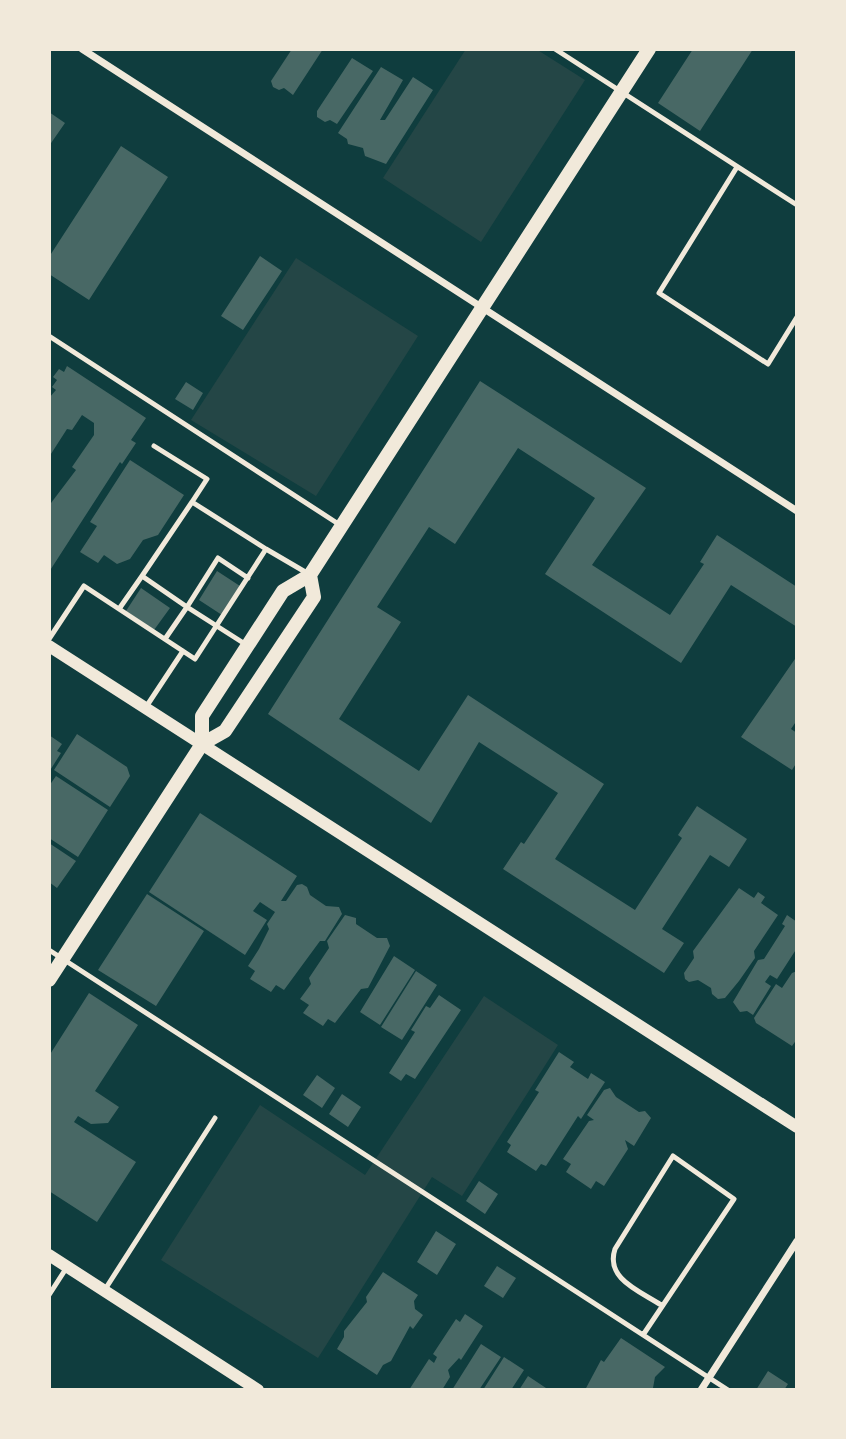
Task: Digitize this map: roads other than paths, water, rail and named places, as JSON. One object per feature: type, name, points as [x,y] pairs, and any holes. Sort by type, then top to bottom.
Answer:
[{"type":"main road","points":[[202,744],[202,716],[283,591],[310,575],[649,49]]},
{"type":"main road","points":[[49,980],[202,744],[225,731],[314,597],[310,575]]},
{"type":"street","points":[[82,49],[797,511]]},
{"type":"street","points":[[49,646],[797,1127]]},
{"type":"street","points":[[701,1390],[797,1241]]},
{"type":"street","points":[[49,1255],[258,1390]]},
{"type":"lane","points":[[555,49],[797,205]]},
{"type":"lane","points":[[737,167],[659,293],[768,364],[797,317]]},
{"type":"lane","points":[[49,336],[341,526]]},
{"type":"lane","points":[[119,609],[207,479],[154,446]]},
{"type":"lane","points":[[192,502],[310,575]]},
{"type":"lane","points":[[49,639],[84,586],[195,659],[266,550]]},
{"type":"lane","points":[[164,639],[218,558],[248,578]]},
{"type":"lane","points":[[142,576],[248,645]]},
{"type":"lane","points":[[145,708],[183,651]]},
{"type":"lane","points":[[49,950],[728,1390]]},
{"type":"lane","points":[[104,1291],[215,1118]]},
{"type":"lane","points":[[643,1335],[734,1199],[673,1156],[615,1249],[611,1261],[616,1275],[662,1306]]},
{"type":"lane","points":[[49,1295],[67,1267]]}]
